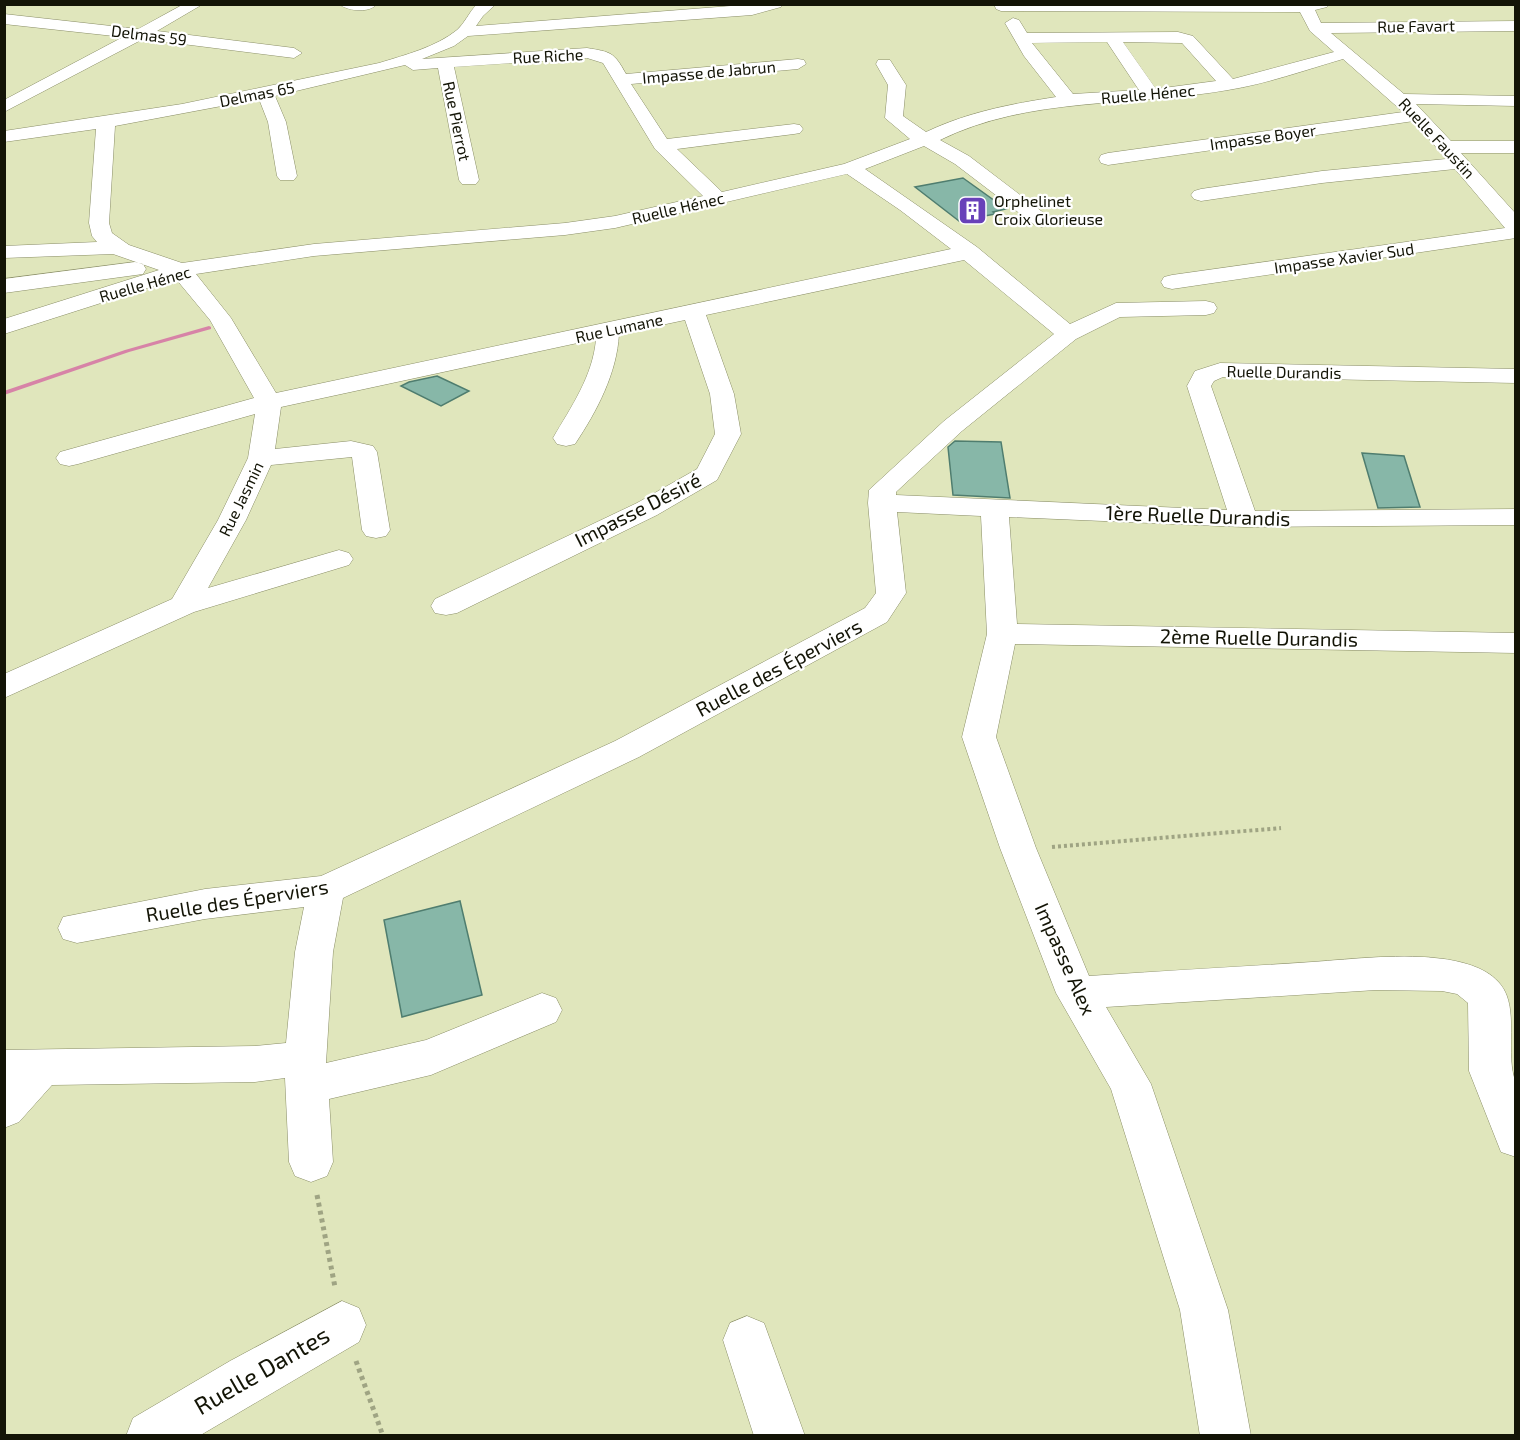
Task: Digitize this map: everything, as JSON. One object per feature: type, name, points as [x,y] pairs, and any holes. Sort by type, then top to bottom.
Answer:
[{"type":"street","points":[[4,107],[196,4]]},
{"type":"street","points":[[346,4],[367,6]]},
{"type":"street","name":"Delmas 65","points":[[4,137],[106,123],[265,93],[380,66],[416,56],[464,32],[479,9],[489,4]]},
{"type":"street","points":[[464,32],[752,10],[775,5]]},
{"type":"street","points":[[1001,5],[1310,5]]},
{"type":"street","points":[[1001,5],[1030,53],[1068,100]]},
{"type":"street","name":"Ruelle Faustin","points":[[1310,5],[1316,28],[1344,54],[1418,114],[1515,230]]},
{"type":"street","name":"Delmas 59","points":[[4,19],[294,53]]},
{"type":"street","name":"Rue Favart","points":[[1316,28],[1515,26]]},
{"type":"street","points":[[1112,37],[1151,95]]},
{"type":"street","points":[[1022,38],[1178,37],[1189,41],[1229,85]]},
{"type":"street","name":"Rue Riche","points":[[380,66],[587,53],[604,56],[610,60],[620,80],[662,145],[717,198]]},
{"type":"street","name":"Ruelle Hénec","points":[[4,327],[182,270],[314,250],[565,229],[615,222],[850,168],[927,139],[956,125],[1005,110],[1068,100],[1151,95],[1229,85],[1344,54]]},
{"type":"street","name":"Rue Pierrot","points":[[445,63],[469,180]]},
{"type":"street","name":"Impasse de Jabrun","points":[[620,80],[798,64]]},
{"type":"street","points":[[884,64],[897,85],[894,118],[910,131],[962,160],[1042,220]]},
{"type":"street","points":[[265,93],[277,122],[287,176]]},
{"type":"street","points":[[1402,99],[1515,101]]},
{"type":"street","name":"Impasse Boyer","points":[[1108,159],[1418,114]]},
{"type":"street","points":[[106,123],[99,223],[102,236],[116,248],[182,270],[220,318],[270,402]]},
{"type":"street","points":[[662,145],[794,129]]},
{"type":"street","points":[[1445,147],[1515,147]]},
{"type":"street","points":[[1201,195],[1322,177],[1459,163]]},
{"type":"street","points":[[850,168],[893,194],[969,252],[1068,334]]},
{"type":"street","name":"Impasse Xavier Sud","points":[[1172,282],[1439,245],[1515,230]]},
{"type":"street","points":[[4,252],[116,248]]},
{"type":"street","name":"Rue Lumane","points":[[69,458],[270,402],[969,252]]},
{"type":"street","points":[[4,286],[124,271],[139,268],[153,261]]},
{"type":"street","points":[[882,503],[883,489],[953,426],[1068,334],[1116,310],[1206,308]]},
{"type":"street","name":"Impasse Désiré","points":[[446,606],[647,508],[708,474],[728,434],[722,394],[694,312]]},
{"type":"street","points":[[566,438],[598,382],[608,351],[608,331]]},
{"type":"street","name":"Ruelle Durandis","points":[[1244,519],[1199,386],[1204,376],[1220,370],[1515,376]]},
{"type":"street","name":"Rue Jasmin","points":[[183,605],[232,520],[261,458],[270,402]]},
{"type":"street","points":[[261,458],[351,449],[364,452],[376,530]]},
{"type":"street","name":"1ère Ruelle Durandis","points":[[882,503],[1244,519],[1515,516]]},
{"type":"street","name":"Ruelle des Éperviers","points":[[77,928],[204,904],[326,890],[627,749],[876,615],[891,593],[882,503]]},
{"type":"street","name":"Impasse Alex","points":[[994,508],[1002,634],[979,737],[1018,848],[1076,993],[1130,1084],[1204,1310],[1226,1436]]},
{"type":"street","points":[[4,687],[183,605],[339,559]]},
{"type":"street","name":"2ème Ruelle Durandis","points":[[1002,634],[1515,643]]},
{"type":"street","points":[[310,1161],[306,1072],[314,952],[326,890]]},
{"type":"street","points":[[1076,993],[1376,974],[1442,975],[1466,980],[1475,984],[1487,997],[1490,1023],[1490,1071],[1515,1138]]},
{"type":"street","points":[[4,1109],[24,1067],[255,1064],[306,1072],[431,1057],[542,1011]]},
{"type":"street","name":"Ruelle Dantes","points":[[151,1436],[247,1378],[342,1325]]},
{"type":"street","points":[[747,1340],[780,1436]]},
{"type":"path","points":[[1018,848],[1094,845],[1281,828]]},
{"type":"building","points":[[963,178],[1006,209],[993,212],[995,214],[959,221],[915,187]]},
{"type":"building","points":[[437,376],[469,391],[441,406],[401,386],[409,382]]},
{"type":"building","points":[[955,441],[1001,442],[1010,498],[953,495],[948,447]]},
{"type":"building","points":[[1362,453],[1404,456],[1420,507],[1378,508]]},
{"type":"building","points":[[460,901],[482,995],[402,1017],[384,920]]},
{"type":"waterway","points":[[4,393],[127,351],[209,328]]},
{"type":"place","name":"Orphelinet Croix Glorieuse","points":[[973,210]]}]
